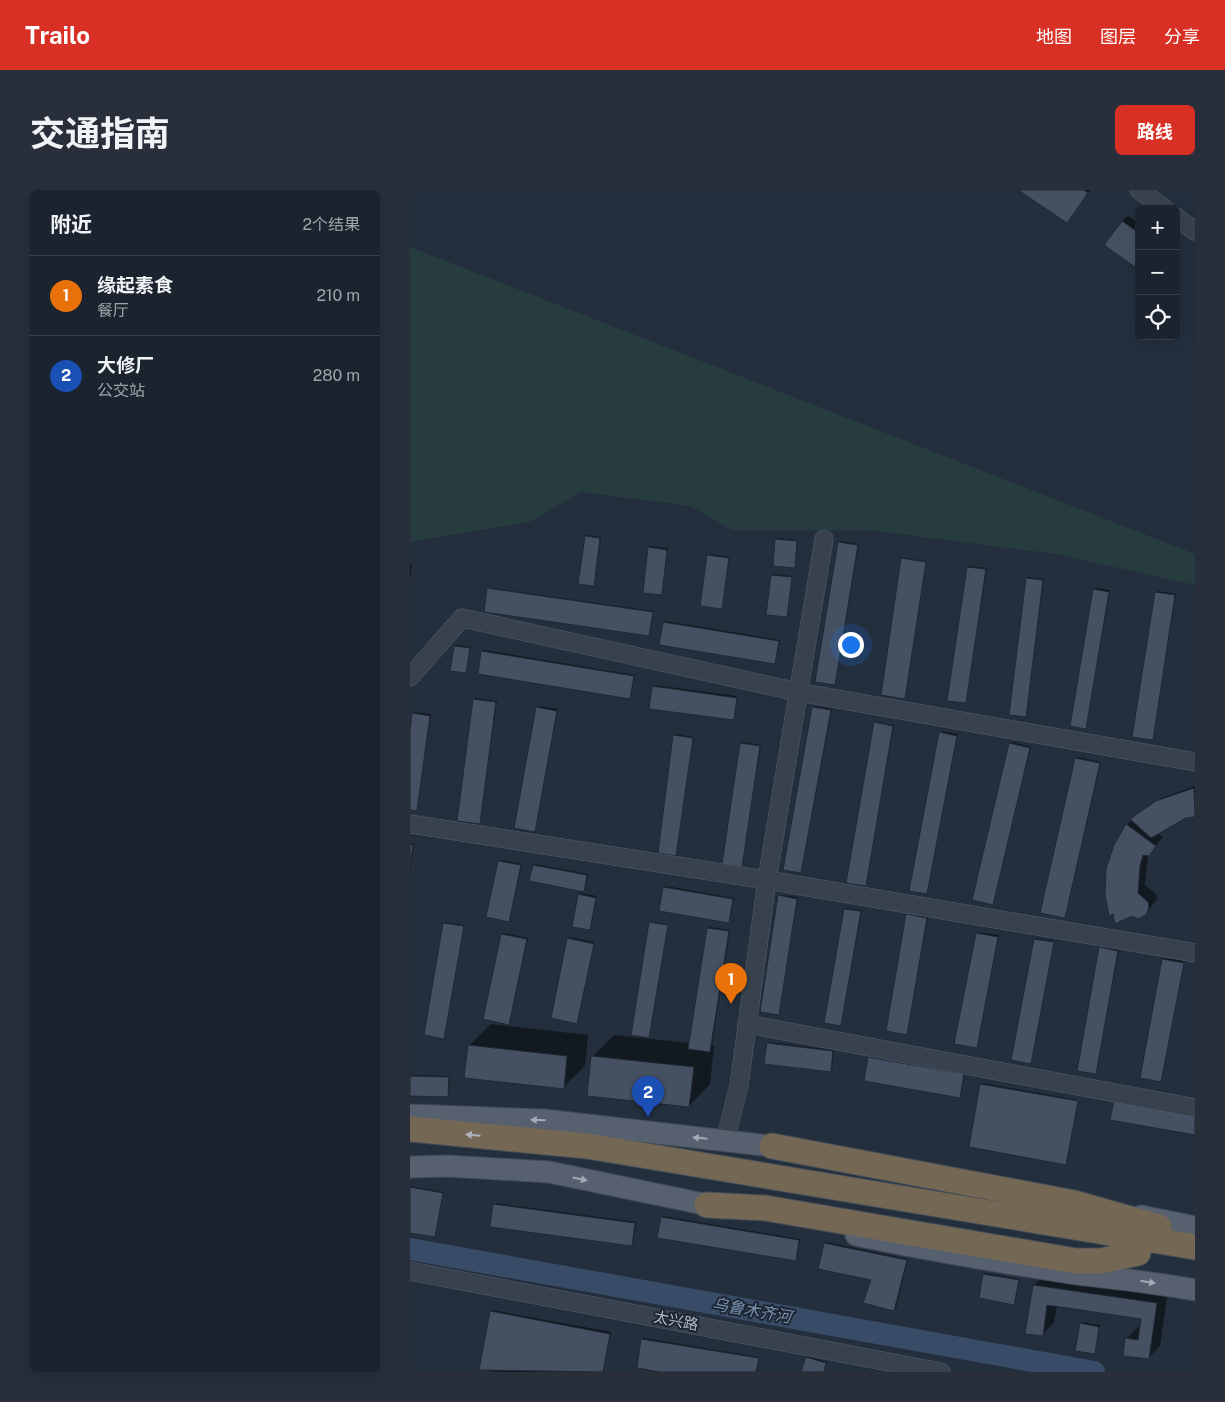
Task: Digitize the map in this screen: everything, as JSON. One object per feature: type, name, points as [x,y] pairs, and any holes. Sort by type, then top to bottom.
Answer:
[{"type":"highway","points":[[410,1129],[587,1146],[1195,1247]]},
{"type":"highway","points":[[410,1145],[595,1163],[1195,1263]]},
{"type":"highway","points":[[772,1146],[1074,1203],[1195,1237]]},
{"type":"highway","points":[[707,1205],[765,1208],[1076,1261],[1101,1261],[1138,1253]]},
{"type":"main road","points":[[410,1115],[544,1120],[836,1153],[1020,1188],[1195,1226]]},
{"type":"main road","points":[[410,1167],[448,1166],[548,1172],[940,1252],[1073,1273],[1147,1281],[1195,1290]]},
{"type":"street","points":[[1139,190],[1160,205]]},
{"type":"street","points":[[1180,220],[1195,230]]},
{"type":"street","points":[[725,1141],[739,1085],[767,880],[824,539]]},
{"type":"street","points":[[410,677],[462,618],[798,692],[1195,762]]},
{"type":"street","points":[[410,824],[767,880],[1195,953]]},
{"type":"street","points":[[747,1024],[1195,1108]]},
{"type":"street","name":"太兴路","points":[[410,1271],[941,1372]]},
{"type":"green space","points":[[410,247],[1195,554],[1195,585],[1056,554],[868,530],[732,530],[690,506],[581,492],[529,522],[410,542]]},
{"type":"building","points":[[1018,190],[1084,190],[1088,193],[1067,223]]},
{"type":"building","points":[[1122,221],[1135,230],[1135,267],[1104,245]]},
{"type":"building","points":[[585,536],[600,538],[594,586],[578,584]]},
{"type":"building","points":[[775,539],[797,541],[795,568],[773,566]]},
{"type":"building","points":[[838,542],[858,545],[835,685],[815,682]]},
{"type":"building","points":[[648,547],[667,550],[662,595],[643,593]]},
{"type":"building","points":[[707,555],[729,558],[722,609],[700,606]]},
{"type":"building","points":[[901,558],[926,562],[905,699],[881,695]]},
{"type":"building","points":[[967,567],[986,569],[966,703],[947,701]]},
{"type":"building","points":[[771,575],[792,577],[787,617],[766,615]]},
{"type":"building","points":[[1026,578],[1043,580],[1026,717],[1009,715]]},
{"type":"building","points":[[487,588],[653,612],[649,636],[484,612]]},
{"type":"building","points":[[1093,589],[1109,592],[1086,729],[1070,726]]},
{"type":"building","points":[[1155,592],[1175,595],[1153,740],[1132,737]]},
{"type":"building","points":[[663,622],[779,641],[775,664],[659,645]]},
{"type":"building","points":[[454,646],[470,648],[466,673],[450,671]]},
{"type":"building","points":[[481,651],[634,676],[630,699],[478,674]]},
{"type":"building","points":[[652,686],[737,698],[734,720],[649,709]]},
{"type":"building","points":[[473,699],[496,702],[480,824],[457,821]]},
{"type":"building","points":[[536,707],[557,711],[535,832],[514,828]]},
{"type":"building","points":[[812,707],[831,710],[801,873],[783,870]]},
{"type":"building","points":[[412,713],[430,716],[417,811],[410,810],[410,731]]},
{"type":"building","points":[[874,722],[893,726],[866,886],[846,883]]},
{"type":"building","points":[[939,732],[957,736],[927,894],[909,891]]},
{"type":"building","points":[[673,735],[693,738],[676,856],[658,853]]},
{"type":"building","points":[[740,743],[760,746],[742,867],[722,864]]},
{"type":"building","points":[[1009,743],[1030,748],[993,905],[972,900]]},
{"type":"building","points":[[1075,758],[1100,763],[1065,918],[1040,913]]},
{"type":"building","points":[[1194,788],[1195,817],[1186,818],[1151,838],[1130,819],[1156,801]]},
{"type":"building","points":[[1126,824],[1156,846],[1149,856],[1143,855],[1140,866],[1138,893],[1148,902],[1149,908],[1146,915],[1138,919],[1132,916],[1115,924],[1113,914],[1109,916],[1105,895],[1106,869],[1114,845]]},
{"type":"building","points":[[410,844],[413,845],[410,865]]},
{"type":"building","points":[[498,861],[521,865],[509,922],[486,917]]},
{"type":"building","points":[[533,865],[587,875],[584,892],[529,881]]},
{"type":"building","points":[[663,887],[733,899],[729,923],[659,911]]},
{"type":"building","points":[[578,894],[596,898],[590,930],[572,927]]},
{"type":"building","points":[[778,895],[797,899],[779,1015],[760,1012]]},
{"type":"building","points":[[844,909],[861,911],[841,1026],[824,1023]]},
{"type":"building","points":[[906,914],[927,918],[907,1035],[886,1031]]},
{"type":"building","points":[[649,922],[668,925],[649,1038],[631,1035]]},
{"type":"building","points":[[443,923],[464,926],[444,1039],[424,1035]]},
{"type":"building","points":[[707,928],[729,931],[710,1052],[688,1049]]},
{"type":"building","points":[[976,933],[998,937],[977,1048],[954,1044]]},
{"type":"building","points":[[501,934],[527,939],[509,1025],[483,1019]]},
{"type":"building","points":[[567,938],[594,944],[577,1024],[551,1018]]},
{"type":"building","points":[[1034,939],[1054,942],[1031,1064],[1011,1060]]},
{"type":"building","points":[[1099,947],[1118,951],[1096,1074],[1077,1071]]},
{"type":"building","points":[[1162,959],[1184,963],[1161,1082],[1140,1078]]},
{"type":"building","points":[[767,1043],[833,1051],[831,1072],[764,1064]]},
{"type":"building","points":[[468,1045],[567,1056],[564,1089],[464,1078]]},
{"type":"building","points":[[591,1056],[694,1067],[689,1107],[587,1096]]},
{"type":"building","points":[[868,1057],[964,1074],[960,1098],[864,1081]]},
{"type":"building","points":[[410,1076],[449,1077],[448,1097],[410,1096]]},
{"type":"building","points":[[980,1084],[1078,1101],[1066,1165],[969,1147]]},
{"type":"building","points":[[1114,1100],[1195,1114],[1195,1135],[1110,1120]]},
{"type":"building","points":[[410,1187],[443,1193],[435,1237],[410,1233]]},
{"type":"building","points":[[493,1204],[635,1223],[632,1246],[490,1227]]},
{"type":"building","points":[[661,1217],[799,1240],[796,1261],[657,1238]]},
{"type":"building","points":[[824,1243],[907,1260],[894,1311],[863,1303],[871,1280],[818,1269]]},
{"type":"building","points":[[983,1274],[1019,1280],[1014,1305],[979,1298]]},
{"type":"building","points":[[1033,1285],[1157,1303],[1149,1359],[1123,1356],[1125,1338],[1138,1340],[1141,1319],[1047,1305],[1043,1336],[1025,1334]]},
{"type":"building","points":[[490,1311],[610,1334],[603,1372],[479,1370]]},
{"type":"building","points":[[1080,1323],[1099,1327],[1095,1354],[1075,1351]]},
{"type":"building","points":[[641,1339],[759,1358],[756,1372],[660,1372],[637,1368]]},
{"type":"building","points":[[806,1357],[826,1363],[824,1372],[801,1372]]},
{"type":"waterway","name":"乌鲁木齐河","points":[[410,1249],[1094,1372]]},
{"type":"place","name":"缘起素食","points":[[731,1004]]},
{"type":"place","name":"大修厂","points":[[648,1117]]}]
